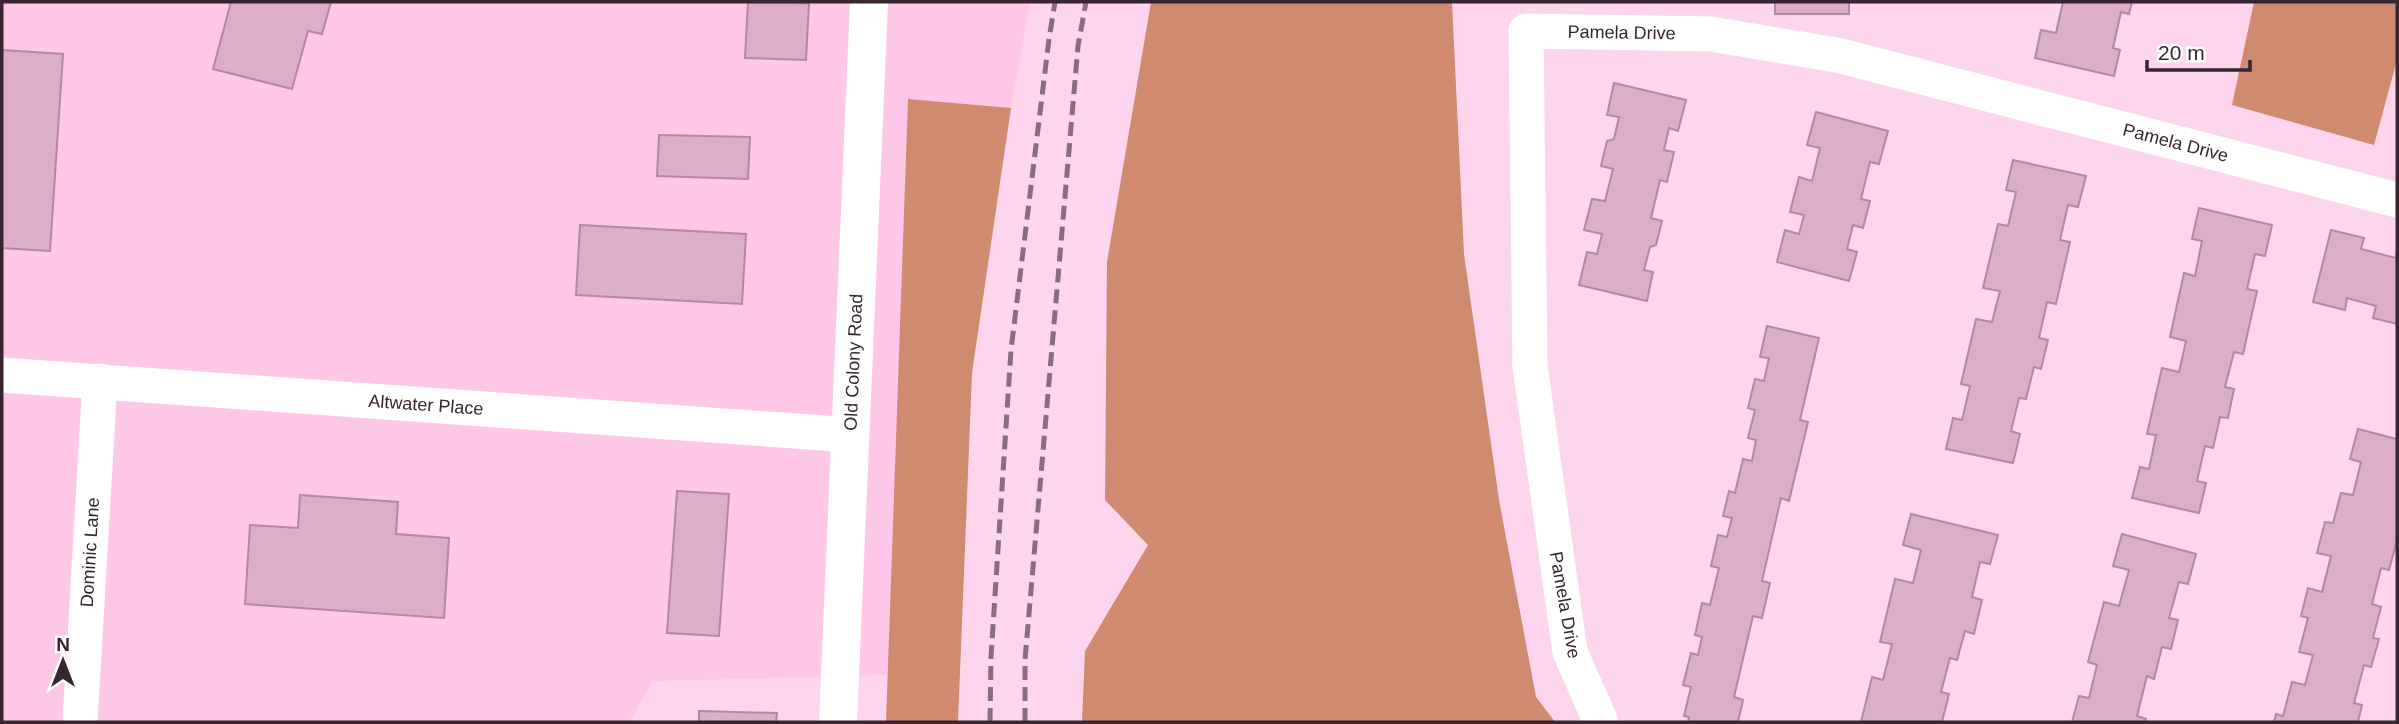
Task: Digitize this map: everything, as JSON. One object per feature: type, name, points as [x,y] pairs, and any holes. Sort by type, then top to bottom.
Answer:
[{"type":"main road","name":"Old Colony Road","points":[[838,722],[869,2]]},
{"type":"street","name":"Pamela Drive","points":[[1601,722],[1570,652],[1530,366],[1525,31],[1711,34],[1837,55],[2397,200]]},
{"type":"street","name":"Altwater Place","points":[[2,375],[852,435]]},
{"type":"street","name":"Dominic Lane","points":[[80,722],[100,381]]},
{"type":"shaded area","points":[[2,2],[1030,2],[1011,108],[908,99],[888,675],[653,681],[629,722],[2,722]]},
{"type":"shaded area","points":[[1151,2],[1452,2],[1464,254],[1499,500],[1536,697],[1555,722],[1082,722],[1085,651],[1148,545],[1105,500],[1107,262]]},
{"type":"shaded area","points":[[2254,2],[2397,2],[2397,60],[2374,145],[2232,105]]},
{"type":"shaded area","points":[[908,99],[1011,108],[972,373],[958,722],[886,722]]},
{"type":"building","points":[[231,2],[331,2],[322,34],[308,31],[292,89],[213,69]]},
{"type":"building","points":[[748,2],[809,3],[806,60],[745,58]]},
{"type":"building","points":[[1775,2],[1849,2],[1849,14],[1775,14]]},
{"type":"building","points":[[2063,2],[2132,2],[2129,14],[2121,12],[2113,48],[2120,50],[2114,76],[2035,58],[2041,30],[2056,33]]},
{"type":"building","points":[[2,50],[63,54],[50,251],[2,248]]},
{"type":"building","points":[[1614,83],[1686,100],[1678,131],[1669,128],[1664,150],[1674,152],[1667,182],[1660,180],[1651,218],[1662,221],[1656,245],[1650,247],[1644,270],[1653,272],[1647,301],[1579,285],[1587,252],[1597,254],[1602,234],[1584,230],[1592,199],[1605,201],[1613,169],[1601,166],[1607,141],[1614,139],[1619,117],[1607,115]]},
{"type":"building","points":[[1816,112],[1888,131],[1879,164],[1870,162],[1861,199],[1870,201],[1863,228],[1853,225],[1847,249],[1857,252],[1849,281],[1777,262],[1785,230],[1799,234],[1804,215],[1790,212],[1799,177],[1812,181],[1820,148],[1807,145]]},
{"type":"building","points":[[659,135],[750,137],[748,179],[657,176]]},
{"type":"building","points":[[2013,160],[2086,176],[2078,207],[2068,205],[2060,240],[2070,242],[2056,304],[2047,302],[2039,338],[2048,340],[2041,369],[2034,367],[2026,399],[2019,398],[2011,431],[2020,434],[2013,463],[1946,449],[1953,418],[1962,420],[1970,386],[1961,384],[1976,319],[1992,322],[2000,291],[1983,288],[1998,224],[2008,226],[2016,192],[2006,190]]},
{"type":"building","points":[[2199,208],[2272,225],[2265,256],[2255,254],[2247,289],[2257,291],[2243,354],[2234,352],[2225,387],[2234,389],[2228,418],[2220,417],[2213,448],[2205,446],[2197,481],[2206,483],[2199,513],[2132,498],[2140,467],[2149,469],[2156,435],[2147,434],[2162,368],[2179,372],[2186,341],[2170,337],[2184,273],[2195,276],[2202,241],[2192,239]]},
{"type":"building","points":[[580,225],[746,234],[742,304],[576,295]]},
{"type":"building","points":[[2331,230],[2364,238],[2361,249],[2396,258],[2397,252],[2397,324],[2373,318],[2376,306],[2347,298],[2345,310],[2313,302]]},
{"type":"building","points":[[1767,326],[1819,338],[1800,420],[1808,422],[1789,501],[1781,498],[1762,581],[1770,583],[1762,618],[1753,616],[1734,697],[1743,700],[1738,722],[1688,722],[1689,717],[1684,716],[1691,687],[1683,685],[1691,653],[1698,655],[1702,637],[1695,635],[1702,603],[1710,605],[1719,568],[1711,566],[1718,535],[1727,537],[1732,518],[1723,516],[1729,491],[1735,493],[1743,459],[1752,461],[1756,440],[1748,438],[1755,410],[1748,408],[1755,379],[1764,381],[1769,358],[1760,357]]},
{"type":"building","points":[[2358,429],[2397,439],[2397,540],[2389,570],[2381,568],[2372,604],[2381,607],[2373,638],[2379,639],[2371,667],[2364,665],[2354,703],[2362,705],[2358,722],[2274,722],[2276,714],[2283,716],[2292,682],[2305,685],[2313,655],[2299,652],[2308,618],[2301,616],[2308,588],[2322,592],[2331,556],[2317,553],[2325,522],[2333,523],[2341,493],[2353,495],[2361,462],[2350,459]]},
{"type":"building","points":[[677,491],[729,494],[719,636],[667,633]]},
{"type":"building","points":[[300,495],[398,502],[396,534],[449,538],[444,618],[245,604],[250,525],[298,528]]},
{"type":"building","points":[[1911,514],[1998,535],[1990,564],[1980,562],[1972,597],[1982,600],[1974,634],[1965,631],[1957,660],[1950,658],[1941,692],[1949,694],[1942,722],[1861,722],[1872,677],[1883,680],[1892,644],[1880,642],[1895,579],[1913,583],[1921,550],[1903,545]]},
{"type":"building","points":[[2122,534],[2196,554],[2188,584],[2179,582],[2169,618],[2178,620],[2171,649],[2162,647],[2154,679],[2147,676],[2137,716],[2146,719],[2145,722],[2072,722],[2079,696],[2089,698],[2097,665],[2088,662],[2104,602],[2119,606],[2129,570],[2113,566]]},
{"type":"building","points":[[699,711],[777,713],[776,722],[699,722]]},
{"type":"railway","points":[[990,722],[991,657],[1011,350],[1055,2]]},
{"type":"railway","points":[[1025,722],[1025,660],[1078,46],[1086,2]]}]
